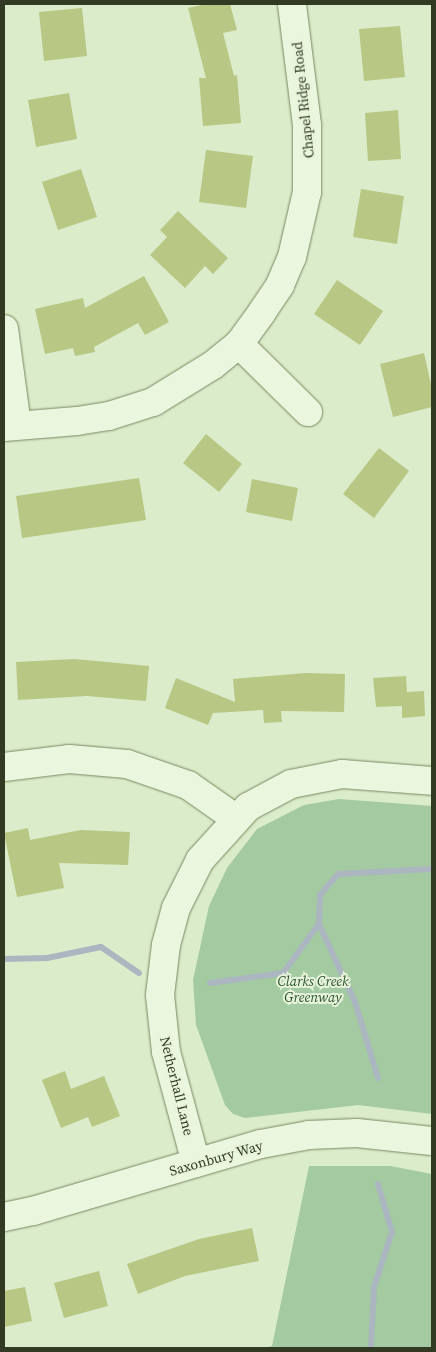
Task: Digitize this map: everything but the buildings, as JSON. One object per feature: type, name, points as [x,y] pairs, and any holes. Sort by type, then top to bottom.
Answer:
[{"type":"street","name":"Chapel Ridge Road","points":[[10,426],[93,419],[153,402],[213,365],[239,344],[280,285],[292,257],[307,192],[307,125],[292,4]]},
{"type":"street","points":[[4,329],[10,426]]},
{"type":"street","points":[[239,344],[308,412]]},
{"type":"street","points":[[4,767],[70,759],[128,764],[188,785],[235,818]]},
{"type":"street","name":"Netherhall Lane","points":[[196,1163],[166,1052],[160,995],[166,945],[184,891],[210,846],[235,818],[260,799],[314,777],[342,774],[432,781]]},
{"type":"street","name":"Saxonbury Way","points":[[4,1217],[33,1211],[260,1144],[309,1135],[357,1133],[432,1142]]},
{"type":"green space","name":"Clarks Creek Greenway","points":[[339,799],[432,806],[432,1114],[358,1105],[245,1118],[233,1114],[225,1105],[196,1025],[193,980],[209,906],[227,868],[257,829],[304,805]]},
{"type":"green space","points":[[309,1166],[390,1166],[432,1174],[432,1348],[263,1348],[272,1346]]},
{"type":"waterway","points":[[378,1078],[355,1002],[319,924],[320,895],[338,874],[432,869]]},
{"type":"waterway","points":[[210,983],[283,973],[319,924]]},
{"type":"waterway","points":[[4,959],[47,958],[101,947],[139,973]]},
{"type":"waterway","points":[[371,1348],[374,1287],[392,1232],[378,1184]]}]
